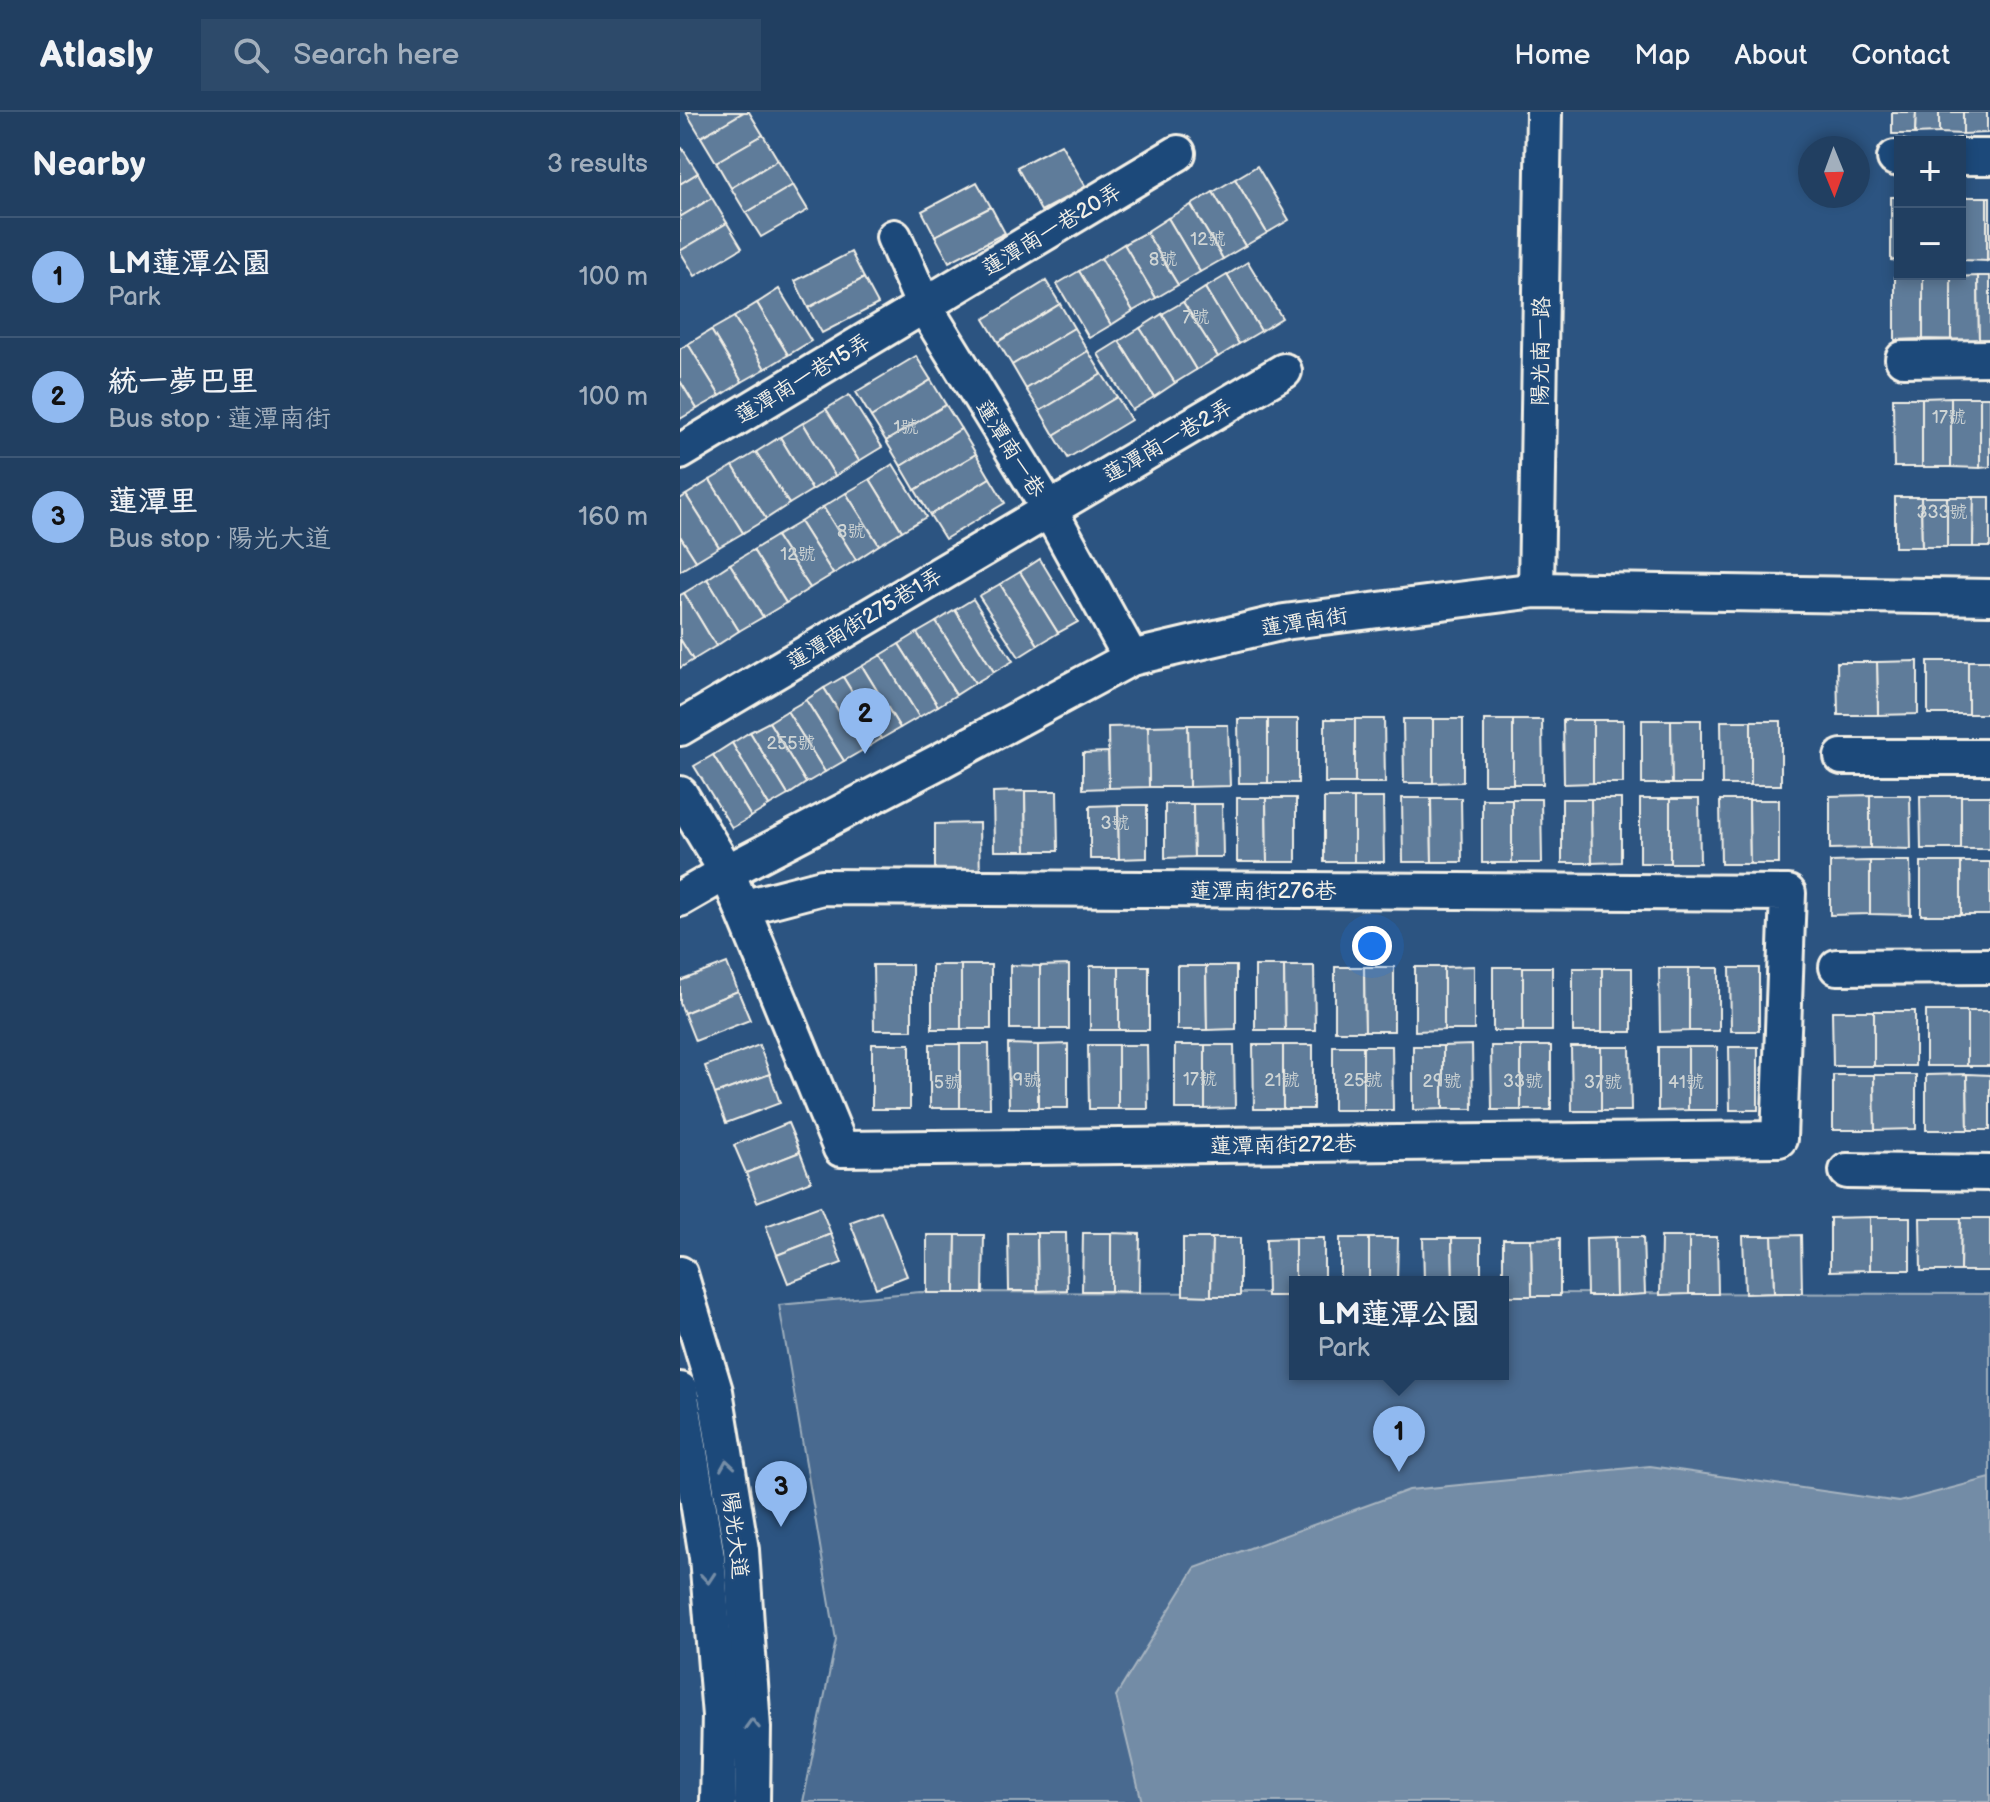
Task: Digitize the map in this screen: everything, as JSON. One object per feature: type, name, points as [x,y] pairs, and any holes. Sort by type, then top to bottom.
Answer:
[{"type":"street","name":"陽光南一路","points":[[1536,590],[1544,112]]},
{"type":"street","name":"蓮潭南一巷20弄","points":[[923,304],[1178,153]]},
{"type":"street","points":[[1966,157],[1990,157]]},
{"type":"street","name":"蓮潭南一巷","points":[[894,237],[923,304],[1049,509],[1131,658]]},
{"type":"street","name":"蓮潭南一巷15弄","points":[[680,452],[923,304]]},
{"type":"street","points":[[1903,359],[1990,358]]},
{"type":"street","name":"蓮潭南一巷2弄","points":[[1049,509],[1284,371]]},
{"type":"street","name":"蓮潭南街275巷1弄","points":[[680,728],[1049,509]]},
{"type":"street","name":"蓮潭南街","points":[[680,899],[1131,658],[1284,622],[1536,590],[1990,597]]},
{"type":"street","points":[[1842,757],[1990,757]]},
{"type":"street","name":"蓮潭南街272巷","points":[[680,794],[727,872],[841,1149],[1779,1139],[1788,893]]},
{"type":"street","name":"蓮潭南街276巷","points":[[742,908],[822,887],[1788,893]]},
{"type":"street","points":[[1837,967],[1990,966]]},
{"type":"street","points":[[1847,1171],[1990,1173]]},
{"type":"street","name":"陽光大道","points":[[680,1274],[715,1391],[741,1550],[753,1728],[752,1802]]},
{"type":"street","name":"陽光大道","points":[[680,1390],[707,1557],[720,1716],[718,1802]]},
{"type":"shaded area","points":[[920,1292],[1289,1293],[1289,1380],[1509,1380],[1509,1293],[1990,1294],[1990,1802],[803,1802],[836,1640],[779,1305]]},
{"type":"shaded area","points":[[1650,1466],[1899,1502],[1990,1478],[1990,1802],[1142,1802],[1116,1696],[1195,1568],[1409,1490]]},
{"type":"building","points":[[686,112],[744,112],[701,137]]},
{"type":"building","points":[[749,112],[763,135],[716,162],[701,137]]},
{"type":"building","points":[[1892,112],[1916,112],[1915,134],[1892,134]]},
{"type":"building","points":[[1916,112],[1939,112],[1939,133],[1915,134]]},
{"type":"building","points":[[1939,112],[1963,112],[1963,134],[1939,133]]},
{"type":"building","points":[[1963,112],[1987,112],[1987,133],[1963,134]]},
{"type":"building","points":[[763,135],[778,160],[731,188],[716,162]]},
{"type":"building","points":[[1061,144],[1086,187],[1041,211],[1017,167]]},
{"type":"building","points":[[680,149],[698,173],[680,184]]},
{"type":"building","points":[[778,160],[793,185],[746,213],[731,188]]},
{"type":"building","points":[[1257,166],[1289,220],[1267,233],[1235,179]]},
{"type":"building","points":[[698,173],[712,198],[680,217],[680,184]]},
{"type":"building","points":[[1235,179],[1267,233],[1245,246],[1213,192]]},
{"type":"building","points":[[977,182],[991,207],[935,236],[922,211]]},
{"type":"building","points":[[793,185],[808,210],[761,237],[746,213]]},
{"type":"building","points":[[1213,192],[1245,246],[1223,259],[1191,205]]},
{"type":"building","points":[[1891,197],[1894,197],[1894,260],[1891,260]]},
{"type":"building","points":[[1966,197],[1987,197],[1987,261],[1966,260]]},
{"type":"building","points":[[1987,197],[1990,197],[1990,260],[1987,261]]},
{"type":"building","points":[[712,198],[727,223],[680,251],[680,217]]},
{"type":"building","points":[[1191,205],[1223,259],[1200,272],[1168,218]]},
{"type":"building","points":[[991,207],[1005,233],[949,262],[935,236]]},
{"type":"building","points":[[1168,218],[1200,272],[1178,285],[1146,232]]},
{"type":"building","points":[[727,223],[742,248],[695,276],[680,251]]},
{"type":"building","points":[[1146,232],[1178,285],[1156,298],[1124,244]]},
{"type":"building","points":[[1124,244],[1156,298],[1133,311],[1101,258]]},
{"type":"building","points":[[851,252],[864,278],[808,308],[795,281]]},
{"type":"building","points":[[1101,258],[1133,311],[1111,325],[1079,271]]},
{"type":"building","points":[[1248,262],[1282,318],[1261,331],[1227,275]]},
{"type":"building","points":[[1079,271],[1111,325],[1089,338],[1057,284]]},
{"type":"building","points":[[1227,275],[1261,331],[1239,344],[1205,288]]},
{"type":"building","points":[[1966,276],[1978,276],[1979,340],[1951,340],[1951,280],[1966,280]]},
{"type":"building","points":[[1978,276],[1990,276],[1990,340],[1979,340]]},
{"type":"building","points":[[864,278],[878,304],[822,333],[808,308]]},
{"type":"building","points":[[1895,280],[1923,280],[1923,339],[1895,340]]},
{"type":"building","points":[[1923,280],[1951,280],[1951,340],[1923,339]]},
{"type":"building","points":[[1046,281],[1060,304],[998,342],[984,319]]},
{"type":"building","points":[[1205,288],[1239,344],[1218,357],[1183,302]]},
{"type":"building","points":[[779,289],[811,341],[788,355],[757,303]]},
{"type":"building","points":[[1183,302],[1218,357],[1196,370],[1162,314]]},
{"type":"building","points":[[757,303],[788,355],[765,369],[734,317]]},
{"type":"building","points":[[1060,304],[1074,328],[1012,365],[998,342]]},
{"type":"building","points":[[1162,314],[1196,370],[1175,383],[1140,328]]},
{"type":"building","points":[[734,317],[765,369],[742,382],[711,330]]},
{"type":"building","points":[[1074,328],[1088,351],[1026,389],[1012,365]]},
{"type":"building","points":[[1140,328],[1175,383],[1154,397],[1119,341]]},
{"type":"building","points":[[711,330],[742,382],[720,396],[688,344]]},
{"type":"building","points":[[1119,341],[1154,397],[1132,410],[1098,354]]},
{"type":"building","points":[[688,344],[720,396],[697,409],[680,381],[680,349]]},
{"type":"building","points":[[1088,351],[1102,374],[1040,411],[1026,389]]},
{"type":"building","points":[[916,356],[931,380],[871,417],[856,392]]},
{"type":"building","points":[[1102,374],[1117,397],[1054,435],[1040,411]]},
{"type":"building","points":[[931,380],[946,405],[886,441],[871,417]]},
{"type":"building","points":[[680,381],[697,409],[680,419]]},
{"type":"building","points":[[849,395],[882,447],[859,461],[826,409]]},
{"type":"building","points":[[1117,397],[1131,420],[1068,458],[1054,435]]},
{"type":"building","points":[[1951,397],[1980,397],[1980,468],[1951,467]]},
{"type":"building","points":[[1951,397],[1951,467],[1922,467],[1922,398]]},
{"type":"building","points":[[1980,397],[1990,397],[1990,467],[1980,468]]},
{"type":"building","points":[[1893,398],[1922,398],[1922,467],[1894,467]]},
{"type":"building","points":[[946,405],[961,429],[901,466],[886,441]]},
{"type":"building","points":[[826,409],[859,461],[835,476],[803,423]]},
{"type":"building","points":[[803,423],[835,476],[812,490],[780,437]]},
{"type":"building","points":[[961,429],[976,454],[915,490],[901,466]]},
{"type":"building","points":[[780,437],[812,490],[789,504],[756,452]]},
{"type":"building","points":[[756,452],[789,504],[766,519],[733,466]]},
{"type":"building","points":[[976,454],[990,478],[930,515],[915,490]]},
{"type":"building","points":[[893,464],[926,517],[902,531],[870,479]]},
{"type":"building","points":[[733,466],[766,519],[743,533],[710,480]]},
{"type":"building","points":[[990,478],[1005,503],[945,539],[930,515]]},
{"type":"building","points":[[870,479],[902,531],[879,545],[846,493]]},
{"type":"building","points":[[710,480],[743,533],[719,547],[686,495]]},
{"type":"building","points":[[846,493],[879,545],[856,560],[823,507]]},
{"type":"building","points":[[686,495],[719,547],[696,561],[680,536],[680,499]]},
{"type":"building","points":[[1895,497],[1921,497],[1922,547],[1895,547]]},
{"type":"building","points":[[1921,497],[1947,497],[1947,547],[1922,547]]},
{"type":"building","points":[[1947,497],[1974,497],[1973,547],[1947,547]]},
{"type":"building","points":[[1974,497],[1990,497],[1990,547],[1973,547]]},
{"type":"building","points":[[823,507],[856,560],[833,574],[800,522]]},
{"type":"building","points":[[800,522],[833,574],[810,588],[776,536]]},
{"type":"building","points":[[680,536],[696,561],[680,571]]},
{"type":"building","points":[[776,536],[810,588],[786,603],[753,550]]},
{"type":"building","points":[[753,550],[786,603],[763,617],[730,564]]},
{"type":"building","points":[[1040,559],[1078,622],[1058,633],[1020,572]]},
{"type":"building","points":[[730,564],[763,617],[739,631],[707,579]]},
{"type":"building","points":[[1020,572],[1058,633],[1038,645],[1000,584]]},
{"type":"building","points":[[707,579],[739,631],[716,646],[684,593]]},
{"type":"building","points":[[1000,584],[1038,645],[1019,657],[979,596]]},
{"type":"building","points":[[684,593],[716,646],[693,660],[680,639],[680,595]]},
{"type":"building","points":[[973,599],[1013,661],[994,672],[955,610]]},
{"type":"building","points":[[955,610],[994,672],[975,683],[936,622]]},
{"type":"building","points":[[936,622],[975,683],[956,695],[917,633]]},
{"type":"building","points":[[917,633],[956,695],[938,706],[899,644]]},
{"type":"building","points":[[680,639],[693,660],[680,668]]},
{"type":"building","points":[[899,644],[938,706],[919,717],[881,655]]},
{"type":"building","points":[[881,655],[919,717],[900,728],[862,666]]},
{"type":"building","points":[[1918,661],[1918,714],[1878,715],[1877,662]]},
{"type":"building","points":[[1928,661],[1968,661],[1968,714],[1928,714]]},
{"type":"building","points":[[1968,661],[1990,661],[1990,714],[1968,714]]},
{"type":"building","points":[[1837,662],[1877,662],[1878,715],[1838,715]]},
{"type":"building","points":[[862,666],[900,728],[881,739],[843,677]]},
{"type":"building","points":[[843,677],[881,739],[863,750],[824,688]]},
{"type":"building","points":[[824,688],[863,750],[844,761],[806,700]]},
{"type":"building","points":[[806,700],[844,761],[825,772],[787,711]]},
{"type":"building","points":[[787,711],[825,772],[806,783],[769,722]]},
{"type":"building","points":[[1238,719],[1268,719],[1268,783],[1239,783]]},
{"type":"building","points":[[1268,719],[1298,719],[1298,783],[1268,783]]},
{"type":"building","points":[[1325,719],[1355,719],[1355,783],[1325,783]]},
{"type":"building","points":[[1355,719],[1384,719],[1385,783],[1355,783]]},
{"type":"building","points":[[1403,719],[1433,719],[1433,783],[1404,783]]},
{"type":"building","points":[[1433,719],[1463,719],[1463,782],[1433,783]]},
{"type":"building","points":[[1484,720],[1513,720],[1513,784],[1484,784]]},
{"type":"building","points":[[1513,720],[1542,720],[1543,784],[1513,784]]},
{"type":"building","points":[[1563,720],[1593,720],[1593,783],[1564,784]]},
{"type":"building","points":[[1593,720],[1623,720],[1623,783],[1593,783]]},
{"type":"building","points":[[1642,720],[1671,720],[1672,784],[1642,784]]},
{"type":"building","points":[[1671,720],[1701,720],[1701,784],[1672,784]]},
{"type":"building","points":[[1721,721],[1751,721],[1751,785],[1722,785]]},
{"type":"building","points":[[1751,721],[1781,721],[1781,785],[1751,785]]},
{"type":"building","points":[[769,722],[806,783],[788,795],[750,732]]},
{"type":"building","points":[[1188,725],[1228,725],[1230,786],[1189,787]]},
{"type":"building","points":[[1188,725],[1189,787],[1149,787],[1148,726]]},
{"type":"building","points":[[1148,726],[1149,787],[1109,788],[1108,727]]},
{"type":"building","points":[[750,732],[788,795],[769,806],[732,743]]},
{"type":"building","points":[[732,743],[769,806],[751,817],[713,755]]},
{"type":"building","points":[[1108,752],[1109,788],[1083,789],[1083,753]]},
{"type":"building","points":[[713,755],[751,817],[732,828],[694,766]]},
{"type":"building","points":[[1025,791],[1026,851],[994,851],[993,792]]},
{"type":"building","points":[[1025,791],[1057,791],[1058,851],[1026,851]]},
{"type":"building","points":[[1870,795],[1910,795],[1911,849],[1870,848]]},
{"type":"building","points":[[1870,795],[1870,848],[1830,849],[1830,796]]},
{"type":"building","points":[[1920,796],[1961,796],[1961,849],[1921,849]]},
{"type":"building","points":[[1961,796],[1990,796],[1990,849],[1961,849]]},
{"type":"building","points":[[1237,798],[1266,798],[1267,862],[1237,862]]},
{"type":"building","points":[[1266,798],[1296,798],[1296,862],[1267,862]]},
{"type":"building","points":[[1324,798],[1354,798],[1354,862],[1324,862]]},
{"type":"building","points":[[1354,798],[1383,798],[1384,862],[1354,862]]},
{"type":"building","points":[[1402,798],[1431,798],[1432,862],[1403,862]]},
{"type":"building","points":[[1431,798],[1461,798],[1462,862],[1432,862]]},
{"type":"building","points":[[1482,799],[1512,799],[1512,863],[1482,863]]},
{"type":"building","points":[[1512,799],[1541,799],[1542,863],[1512,863]]},
{"type":"building","points":[[1562,799],[1591,799],[1592,863],[1562,863]]},
{"type":"building","points":[[1591,799],[1621,799],[1621,862],[1592,863]]},
{"type":"building","points":[[1640,799],[1670,799],[1670,863],[1640,863]]},
{"type":"building","points":[[1670,799],[1699,799],[1700,863],[1670,863]]},
{"type":"building","points":[[1720,800],[1749,800],[1750,864],[1721,864]]},
{"type":"building","points":[[1749,800],[1779,800],[1779,864],[1750,864]]},
{"type":"building","points":[[1165,804],[1193,804],[1194,857],[1165,858]]},
{"type":"building","points":[[1193,804],[1222,804],[1223,857],[1194,857]]},
{"type":"building","points":[[1118,805],[1119,859],[1090,859],[1090,806]]},
{"type":"building","points":[[1118,805],[1147,805],[1147,858],[1119,859]]},
{"type":"building","points":[[979,823],[980,885],[935,885],[935,824]]},
{"type":"building","points":[[1870,861],[1910,861],[1911,915],[1870,914]]},
{"type":"building","points":[[1870,861],[1870,914],[1830,915],[1830,862]]},
{"type":"building","points":[[1921,862],[1961,862],[1961,915],[1921,915]]},
{"type":"building","points":[[1961,862],[1990,862],[1990,915],[1961,915]]},
{"type":"building","points":[[727,963],[738,991],[684,1013],[680,1003],[680,981]]},
{"type":"building","points":[[873,965],[912,965],[912,1030],[874,1030]]},
{"type":"building","points":[[932,965],[961,965],[961,1029],[932,1029]]},
{"type":"building","points":[[961,965],[991,965],[991,1029],[961,1029]]},
{"type":"building","points":[[1010,965],[1040,966],[1040,1029],[1010,1029]]},
{"type":"building","points":[[1069,965],[1069,1029],[1040,1029],[1040,966]]},
{"type":"building","points":[[1090,966],[1119,966],[1119,1030],[1090,1030]]},
{"type":"building","points":[[1119,966],[1149,966],[1149,1030],[1119,1030]]},
{"type":"building","points":[[1177,966],[1206,966],[1207,1030],[1177,1030]]},
{"type":"building","points":[[1206,966],[1236,966],[1236,1029],[1207,1030]]},
{"type":"building","points":[[1255,966],[1284,966],[1285,1030],[1255,1030]]},
{"type":"building","points":[[1284,966],[1314,966],[1315,1030],[1285,1030]]},
{"type":"building","points":[[1474,966],[1474,1030],[1444,1030],[1444,967]]},
{"type":"building","points":[[1335,967],[1364,967],[1365,1031],[1335,1031]]},
{"type":"building","points":[[1364,967],[1394,967],[1394,1031],[1365,1031]]},
{"type":"building","points":[[1415,967],[1444,967],[1444,1030],[1415,1031]]},
{"type":"building","points":[[1493,967],[1523,967],[1523,1031],[1493,1031]]},
{"type":"building","points":[[1523,967],[1552,967],[1552,1031],[1523,1031]]},
{"type":"building","points":[[1573,968],[1602,968],[1602,1032],[1573,1032]]},
{"type":"building","points":[[1602,968],[1632,968],[1632,1032],[1602,1032]]},
{"type":"building","points":[[1659,968],[1689,968],[1689,1031],[1660,1032]]},
{"type":"building","points":[[1689,968],[1719,968],[1719,1031],[1689,1031]]},
{"type":"building","points":[[1730,968],[1759,968],[1759,1031],[1731,1031]]},
{"type":"building","points":[[738,991],[750,1020],[695,1041],[684,1013]]},
{"type":"building","points":[[1832,1011],[1874,1011],[1874,1066],[1833,1066]]},
{"type":"building","points":[[1874,1011],[1915,1011],[1915,1066],[1874,1066]]},
{"type":"building","points":[[1926,1011],[1967,1011],[1967,1066],[1926,1066]]},
{"type":"building","points":[[1967,1011],[1990,1011],[1990,1066],[1967,1066]]},
{"type":"building","points":[[872,1044],[910,1044],[910,1109],[872,1109]]},
{"type":"building","points":[[930,1044],[960,1044],[960,1108],[930,1108]]},
{"type":"building","points":[[960,1044],[989,1044],[990,1108],[960,1108]]},
{"type":"building","points":[[1008,1044],[1038,1045],[1038,1108],[1009,1108]]},
{"type":"building","points":[[1068,1044],[1068,1108],[1038,1108],[1038,1045]]},
{"type":"building","points":[[759,1045],[770,1074],[715,1094],[705,1066]]},
{"type":"building","points":[[1088,1045],[1118,1045],[1118,1109],[1089,1109]]},
{"type":"building","points":[[1118,1045],[1147,1045],[1148,1109],[1118,1109]]},
{"type":"building","points":[[1175,1045],[1205,1045],[1205,1109],[1175,1109]]},
{"type":"building","points":[[1205,1045],[1234,1045],[1235,1108],[1205,1109]]},
{"type":"building","points":[[1253,1045],[1283,1045],[1283,1109],[1254,1109]]},
{"type":"building","points":[[1283,1045],[1313,1045],[1313,1109],[1283,1109]]},
{"type":"building","points":[[1472,1045],[1473,1109],[1443,1109],[1443,1046]]},
{"type":"building","points":[[1333,1046],[1363,1046],[1363,1110],[1333,1110]]},
{"type":"building","points":[[1363,1046],[1392,1046],[1393,1110],[1363,1110]]},
{"type":"building","points":[[1413,1046],[1443,1046],[1443,1109],[1413,1110]]},
{"type":"building","points":[[1491,1046],[1521,1046],[1521,1110],[1492,1110]]},
{"type":"building","points":[[1521,1046],[1551,1046],[1551,1110],[1521,1110]]},
{"type":"building","points":[[1571,1047],[1601,1047],[1601,1111],[1572,1111]]},
{"type":"building","points":[[1601,1047],[1630,1047],[1631,1111],[1601,1111]]},
{"type":"building","points":[[1658,1047],[1688,1047],[1688,1110],[1658,1111]]},
{"type":"building","points":[[1688,1047],[1717,1047],[1717,1110],[1688,1110]]},
{"type":"building","points":[[1729,1047],[1758,1047],[1758,1110],[1730,1110]]},
{"type":"building","points":[[770,1074],[780,1103],[726,1123],[715,1094]]},
{"type":"building","points":[[1967,1074],[1968,1130],[1926,1130],[1926,1075]]},
{"type":"building","points":[[1967,1074],[1990,1075],[1990,1130],[1968,1130]]},
{"type":"building","points":[[1833,1075],[1874,1075],[1875,1130],[1833,1130]]},
{"type":"building","points":[[1874,1075],[1916,1075],[1916,1129],[1875,1130]]},
{"type":"building","points":[[788,1123],[800,1152],[746,1173],[734,1145]]},
{"type":"building","points":[[800,1152],[811,1181],[757,1202],[746,1173]]},
{"type":"building","points":[[820,1206],[831,1234],[777,1255],[766,1226]]},
{"type":"building","points":[[881,1211],[907,1276],[876,1288],[850,1222]]},
{"type":"building","points":[[1870,1217],[1870,1270],[1830,1271],[1830,1218]]},
{"type":"building","points":[[1870,1217],[1910,1217],[1910,1270],[1870,1270]]},
{"type":"building","points":[[1920,1218],[1961,1218],[1960,1271],[1921,1271]]},
{"type":"building","points":[[1961,1218],[1990,1218],[1990,1271],[1960,1271]]},
{"type":"building","points":[[1008,1233],[1037,1233],[1038,1291],[1009,1291]]},
{"type":"building","points":[[1037,1233],[1066,1233],[1067,1290],[1038,1291]]},
{"type":"building","points":[[1083,1233],[1111,1233],[1111,1291],[1082,1291]]},
{"type":"building","points":[[1111,1233],[1140,1234],[1139,1292],[1111,1291]]},
{"type":"building","points":[[831,1234],[842,1263],[788,1283],[777,1255]]},
{"type":"building","points":[[927,1235],[956,1235],[955,1293],[927,1293]]},
{"type":"building","points":[[956,1235],[984,1235],[983,1293],[955,1293]]},
{"type":"building","points":[[1801,1235],[1802,1293],[1774,1293],[1772,1236]]},
{"type":"building","points":[[1743,1236],[1772,1236],[1774,1293],[1745,1294]]},
{"type":"building","points":[[1615,1237],[1616,1296],[1587,1296],[1586,1238]]},
{"type":"building","points":[[1615,1237],[1643,1237],[1645,1294],[1616,1296]]},
{"type":"building","points":[[1661,1237],[1689,1237],[1689,1294],[1660,1295]]},
{"type":"building","points":[[1689,1237],[1717,1237],[1718,1294],[1689,1294]]},
{"type":"building","points":[[1183,1238],[1212,1238],[1211,1296],[1183,1295]]},
{"type":"building","points":[[1212,1238],[1240,1238],[1240,1296],[1211,1296]]},
{"type":"building","points":[[1295,1238],[1295,1276],[1289,1276],[1289,1296],[1267,1296],[1266,1239]]},
{"type":"building","points":[[1295,1238],[1324,1238],[1324,1276],[1295,1276]]},
{"type":"building","points":[[1340,1238],[1369,1238],[1369,1276],[1340,1276]]},
{"type":"building","points":[[1369,1238],[1398,1238],[1397,1276],[1369,1276]]},
{"type":"building","points":[[1423,1238],[1452,1238],[1453,1276],[1424,1276]]},
{"type":"building","points":[[1452,1238],[1481,1238],[1481,1276],[1453,1276]]},
{"type":"building","points":[[1560,1238],[1560,1296],[1532,1296],[1531,1239]]},
{"type":"building","points":[[1503,1239],[1531,1239],[1532,1296],[1509,1296],[1509,1276],[1503,1276]]},
{"type":"place","name":"統一夢巴里","points":[[865,754]]},
{"type":"place","name":"LM蓮潭公園","points":[[1399,1472]]},
{"type":"place","name":"蓮潭里","points":[[781,1527]]}]
